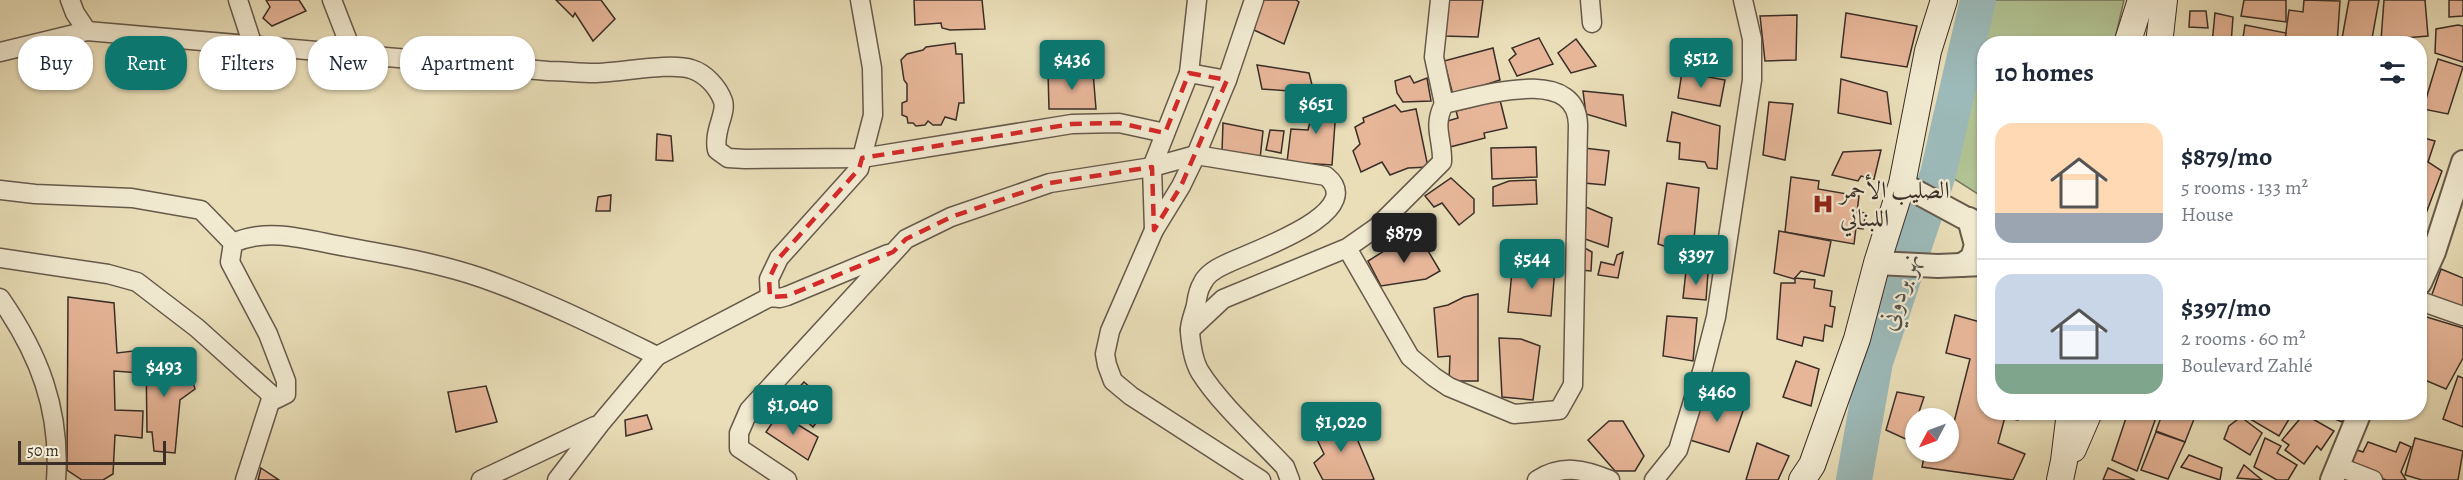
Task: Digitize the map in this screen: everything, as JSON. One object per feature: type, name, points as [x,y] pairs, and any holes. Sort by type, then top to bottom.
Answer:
[{"type":"main road","points":[[1802,480],[1812,465],[1857,339],[1887,264],[1908,187],[1928,51],[1944,0]]},
{"type":"main road","points":[[2130,36],[2141,0]]},
{"type":"main road","points":[[2160,36],[2164,0]]},
{"type":"main road","points":[[2062,471],[2069,420]]},
{"type":"main road","points":[[2062,471],[2077,444],[2086,420]]},
{"type":"street","points":[[70,0],[75,13],[87,31]]},
{"type":"street","points":[[238,0],[250,36]]},
{"type":"street","points":[[332,0],[346,36]]},
{"type":"street","points":[[770,297],[769,279],[779,258],[859,169],[873,116],[872,68],[860,0]]},
{"type":"street","points":[[1154,230],[1152,167],[1189,73],[1197,3],[1214,0]]},
{"type":"street","points":[[1190,330],[1223,299],[1347,248],[1377,227],[1442,162],[1443,151],[1437,117],[1444,104],[1434,57],[1440,0]]},
{"type":"street","points":[[1590,0],[1592,22]]},
{"type":"street","points":[[1654,480],[1678,450],[1716,317],[1752,80],[1752,39],[1743,0]]},
{"type":"street","points":[[1246,3],[1227,80],[1181,186],[1154,230],[1110,332],[1105,354],[1113,381],[1131,396],[1261,480]]},
{"type":"street","points":[[0,52],[87,31],[199,41]]},
{"type":"street","points":[[388,57],[593,73],[662,67],[689,68],[706,78],[723,101],[724,107],[715,139],[717,150],[728,158],[862,158],[1072,124],[1119,123],[1165,133]]},
{"type":"street","points":[[1189,73],[1227,80]]},
{"type":"street","points":[[1347,248],[1410,357],[1434,377],[1449,387],[1514,414],[1558,410],[1573,385],[1578,125],[1575,110],[1567,99],[1539,87],[1444,104]]},
{"type":"street","points":[[787,480],[739,448],[739,433],[749,410],[906,239],[951,217],[1040,187],[1087,176],[1152,167],[1196,155],[1326,176],[1333,182],[1336,190],[1333,202],[1319,220],[1291,236],[1210,273],[1200,285],[1190,330],[1199,370],[1215,392],[1285,467],[1290,480]]},
{"type":"street","points":[[2427,268],[2463,162]]},
{"type":"street","points":[[1908,187],[1972,220],[1976,245],[1972,258],[1959,265]]},
{"type":"street","points":[[0,190],[35,194],[132,198],[201,210],[233,243]]},
{"type":"street","points":[[233,243],[247,236],[283,235],[402,257],[482,278],[577,317],[657,356]]},
{"type":"street","points":[[0,258],[108,274],[136,282],[197,328],[276,399],[286,394],[286,381],[268,334],[231,262],[233,243]]},
{"type":"street","points":[[557,480],[657,356],[770,297],[787,296],[893,252]]},
{"type":"street","points":[[1887,264],[1977,264]]},
{"type":"street","points":[[0,298],[22,330],[38,363],[54,415],[56,480]]},
{"type":"street","points":[[2427,303],[2463,316]]},
{"type":"street","points":[[245,480],[272,396]]},
{"type":"street","points":[[2357,420],[2335,473],[2373,480]]},
{"type":"street","points":[[481,480],[600,424]]},
{"type":"street","points":[[1537,480],[1551,471],[1586,470],[1610,480]]},
{"type":"highlighted area","points":[[1189,73],[1227,80],[1181,186],[1154,230],[1152,167],[1050,183],[951,217],[906,239],[893,252],[787,296],[770,297],[769,279],[779,258],[859,169],[862,158],[1072,124],[1119,123],[1165,133]]},
{"type":"green space","points":[[1988,0],[2124,0],[2116,36],[1977,36]]},
{"type":"green space","points":[[1977,36],[1977,194],[1937,168]]},
{"type":"building","points":[[266,0],[299,0],[306,11],[272,26],[263,18],[270,7]]},
{"type":"building","points":[[556,0],[601,0],[615,19],[593,41],[575,13],[573,17]]},
{"type":"building","points":[[914,0],[982,0],[985,29],[950,30],[942,28],[941,23],[915,25]]},
{"type":"building","points":[[1262,0],[1296,0],[1299,2],[1284,44],[1254,30]]},
{"type":"building","points":[[1448,0],[1483,0],[1478,37],[1443,36]]},
{"type":"building","points":[[2244,0],[2286,0],[2286,22],[2241,16]]},
{"type":"building","points":[[2304,0],[2340,1],[2338,36],[2285,36],[2289,10],[2303,12]]},
{"type":"building","points":[[2349,0],[2379,0],[2372,36],[2342,36]]},
{"type":"building","points":[[2384,0],[2425,0],[2428,36],[2381,36]]},
{"type":"building","points":[[2449,0],[2463,0],[2463,16],[2449,17]]},
{"type":"building","points":[[2190,11],[2206,11],[2208,28],[2189,27]]},
{"type":"building","points":[[1846,13],[1917,26],[1907,67],[1841,57]]},
{"type":"building","points":[[2215,13],[2233,17],[2232,36],[2213,36]]},
{"type":"building","points":[[1797,15],[1796,60],[1765,61],[1760,16]]},
{"type":"building","points":[[2245,25],[2286,33],[2285,36],[2243,36]]},
{"type":"building","points":[[2463,26],[2463,62],[2435,53],[2436,29]]},
{"type":"building","points":[[1539,38],[1553,64],[1517,76],[1509,60],[1516,54],[1512,48]]},
{"type":"building","points":[[1576,39],[1596,66],[1571,73],[1558,53]]},
{"type":"building","points":[[955,43],[956,54],[962,54],[964,103],[959,103],[956,120],[945,117],[941,125],[933,125],[928,121],[925,125],[916,126],[908,123],[907,117],[902,115],[902,103],[907,101],[907,84],[904,80],[901,60],[907,54],[926,47]]},
{"type":"building","points":[[1493,48],[1500,80],[1453,95],[1444,61]]},
{"type":"building","points":[[2438,59],[2463,67],[2448,114],[2427,110],[2427,96]]},
{"type":"building","points":[[1257,65],[1309,73],[1314,93],[1262,89]]},
{"type":"building","points":[[1048,72],[1093,72],[1096,109],[1049,109]]},
{"type":"building","points":[[1682,72],[1725,80],[1720,106],[1678,98]]},
{"type":"building","points":[[1410,76],[1414,83],[1427,78],[1431,101],[1403,102],[1397,93],[1395,81]]},
{"type":"building","points":[[1841,79],[1887,92],[1891,124],[1838,113]]},
{"type":"building","points":[[1583,91],[1623,95],[1626,126],[1586,114]]},
{"type":"building","points":[[1328,94],[1337,95],[1332,165],[1287,162],[1291,129],[1308,130],[1316,98]]},
{"type":"building","points":[[1500,100],[1507,128],[1484,133],[1485,138],[1450,147],[1444,122],[1458,118],[1456,111]]},
{"type":"building","points":[[1769,102],[1793,104],[1785,160],[1763,155]]},
{"type":"building","points":[[1395,105],[1401,112],[1416,109],[1428,167],[1408,168],[1390,175],[1382,162],[1361,172],[1353,151],[1360,144],[1355,127],[1364,122],[1363,118]]},
{"type":"building","points":[[1672,112],[1720,126],[1717,169],[1708,168],[1705,162],[1679,159],[1680,143],[1667,141]]},
{"type":"building","points":[[1223,123],[1263,131],[1260,159],[1222,152]]},
{"type":"building","points":[[1270,130],[1284,131],[1281,153],[1266,150]]},
{"type":"building","points":[[657,134],[671,136],[673,161],[656,160]]},
{"type":"building","points":[[2427,139],[2435,141],[2428,162],[2442,171],[2427,211]]},
{"type":"building","points":[[1536,147],[1537,177],[1492,179],[1491,148]]},
{"type":"building","points":[[1584,148],[1609,151],[1605,185],[1584,183]]},
{"type":"building","points":[[1881,150],[1874,179],[1861,176],[1858,181],[1832,175],[1843,152]]},
{"type":"building","name":"الصليب الأحمر اللبناني","points":[[1791,177],[1819,181],[1818,189],[1859,196],[1857,212],[1866,213],[1863,229],[1856,228],[1854,244],[1785,232]]},
{"type":"building","points":[[1451,178],[1474,199],[1474,213],[1459,225],[1442,203],[1434,207],[1425,196]]},
{"type":"building","points":[[1536,180],[1537,204],[1493,206],[1493,187],[1509,181]]},
{"type":"building","points":[[1667,183],[1699,188],[1694,239],[1706,240],[1703,259],[1658,244]]},
{"type":"building","points":[[611,195],[610,211],[596,211],[598,197]]},
{"type":"building","points":[[1586,207],[1612,218],[1608,247],[1585,239]]},
{"type":"building","points":[[1779,231],[1831,241],[1824,276],[1801,271],[1794,279],[1774,273]]},
{"type":"building","points":[[1421,239],[1440,271],[1426,279],[1381,286],[1368,261],[1392,246]]},
{"type":"building","points":[[1581,246],[1592,252],[1591,271],[1580,270]]},
{"type":"building","points":[[1623,252],[1618,278],[1598,275],[1601,262],[1614,265],[1617,255]]},
{"type":"building","points":[[1523,260],[1555,268],[1551,316],[1508,312],[1512,272],[1523,272]]},
{"type":"building","points":[[2441,269],[2463,278],[2463,310],[2430,300]]},
{"type":"building","points":[[1686,271],[1708,273],[1706,300],[1683,298]]},
{"type":"building","points":[[1795,278],[1815,280],[1814,288],[1832,291],[1830,306],[1835,307],[1832,327],[1825,325],[1823,341],[1804,337],[1802,346],[1777,339],[1781,283],[1795,283]]},
{"type":"building","points":[[1478,294],[1478,381],[1449,381],[1450,356],[1438,357],[1434,308]]},
{"type":"building","points":[[68,297],[114,303],[117,353],[142,350],[141,373],[114,371],[115,410],[143,411],[142,438],[115,435],[113,474],[103,480],[82,480],[67,470]]},
{"type":"building","points":[[1955,315],[1977,321],[1977,420],[2004,420],[1998,443],[2025,454],[2013,480],[1922,467],[1923,462],[1959,462],[1958,408],[1970,359],[1946,353]]},
{"type":"building","points":[[1667,316],[1697,318],[1693,361],[1663,356]]},
{"type":"building","points":[[2427,317],[2463,328],[2463,358],[2446,389],[2427,381]]},
{"type":"building","points":[[1499,338],[1521,339],[1540,346],[1533,400],[1502,397]]},
{"type":"building","points":[[152,349],[179,350],[176,381],[185,379],[193,382],[195,389],[180,400],[175,453],[154,451],[152,432],[147,432],[146,356]]},
{"type":"building","points":[[1796,361],[1819,369],[1811,406],[1783,397]]},
{"type":"building","points":[[2458,376],[2463,378],[2463,427],[2443,419]]},
{"type":"building","points":[[804,382],[830,404],[813,427],[786,401]]},
{"type":"building","points":[[486,386],[497,422],[456,432],[448,392]]},
{"type":"building","points":[[1897,392],[1924,397],[1920,408],[1905,408],[1905,439],[1886,430]]},
{"type":"building","points":[[1702,396],[1745,405],[1729,452],[1690,440]]},
{"type":"building","points":[[779,413],[818,437],[808,460],[766,432]]},
{"type":"building","points":[[647,415],[652,429],[626,436],[625,420]]},
{"type":"building","points":[[1347,415],[1374,479],[1323,480],[1314,463],[1324,454],[1314,433]]},
{"type":"building","points":[[2125,420],[2155,420],[2137,471],[2112,460]]},
{"type":"building","points":[[2160,420],[2194,420],[2185,442],[2156,431]]},
{"type":"building","points":[[2237,420],[2245,420],[2262,433],[2250,455],[2224,439],[2229,426]]},
{"type":"building","points":[[2252,420],[2288,420],[2279,436]]},
{"type":"building","points":[[2299,420],[2315,420],[2334,431],[2321,450],[2317,446],[2304,464],[2285,450],[2289,445],[2282,440]]},
{"type":"building","points":[[1609,421],[1623,421],[1644,456],[1635,471],[1615,471],[1588,440]]},
{"type":"building","points":[[2156,432],[2185,442],[2168,479],[2141,470]]},
{"type":"building","points":[[2265,438],[2281,446],[2277,453],[2297,465],[2288,480],[2277,480],[2254,467]]},
{"type":"building","points":[[2415,438],[2463,451],[2458,480],[2422,480],[2405,475]]},
{"type":"building","points":[[2368,442],[2396,452],[2400,442],[2411,447],[2401,472],[2406,480],[2386,480],[2345,464],[2351,448],[2363,452]]},
{"type":"building","points":[[1757,443],[1789,456],[1778,480],[1746,480]]},
{"type":"building","points":[[2189,455],[2222,468],[2220,480],[2181,467]]},
{"type":"building","points":[[2244,465],[2262,480],[2237,478]]},
{"type":"building","points":[[261,468],[279,480],[258,480]]},
{"type":"building","points":[[2108,468],[2135,480],[2103,480]]},
{"type":"waterway","name":"نهر بردوني","points":[[1854,480],[1875,362],[1938,174],[1978,0]]},
{"type":"place","name":"الصليب الأحمر اللبناني","points":[[1823,204]]}]
